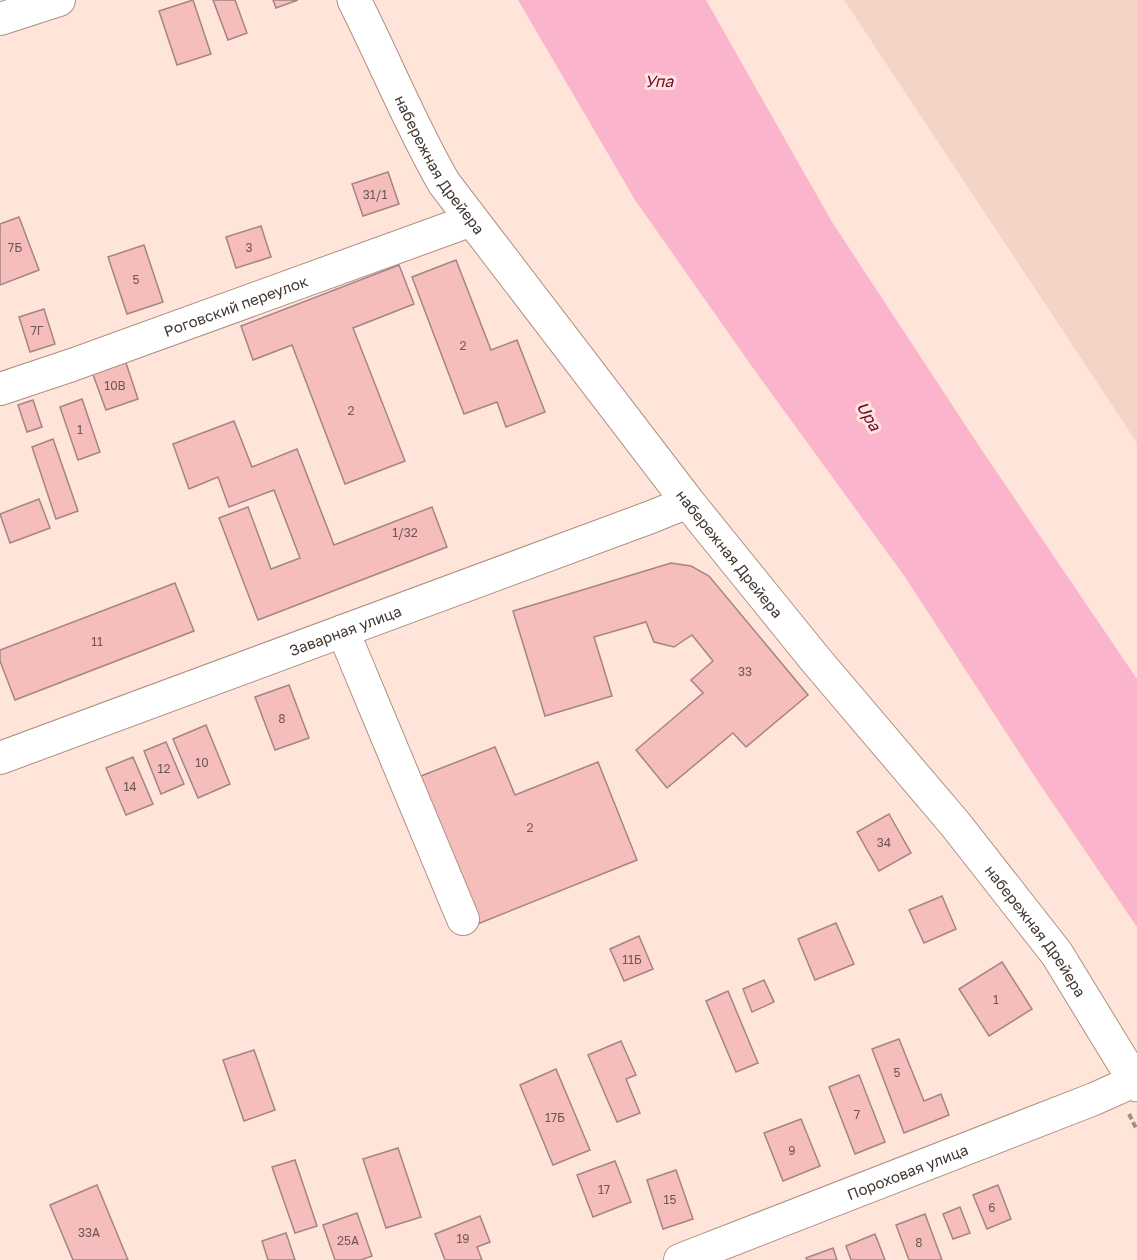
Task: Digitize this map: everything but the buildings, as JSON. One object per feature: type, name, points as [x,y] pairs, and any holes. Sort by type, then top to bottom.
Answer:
[{"type":"main road","name":"набережная Дрейера","points":[[354,0],[381,53],[420,140],[444,183],[688,502],[815,659],[956,825],[1057,954],[1136,1083]]},
{"type":"street","points":[[0,19],[59,0]]},
{"type":"street","name":"Роговский переулок","points":[[0,389],[472,220]]},
{"type":"street","name":"Заварная улица","points":[[0,758],[688,502]]},
{"type":"street","points":[[343,631],[463,919]]},
{"type":"street","name":"Пороховая улица","points":[[680,1260],[1136,1083]]},
{"type":"shaded area","points":[[844,0],[1137,0],[1137,443]]},
{"type":"water","name":"Упа","points":[[518,0],[706,0],[832,222],[981,449],[1137,679],[1137,927],[1039,783],[905,577],[753,368],[635,200]]},
{"type":"water label","name":"Upa","points":[[869,416]]}]
